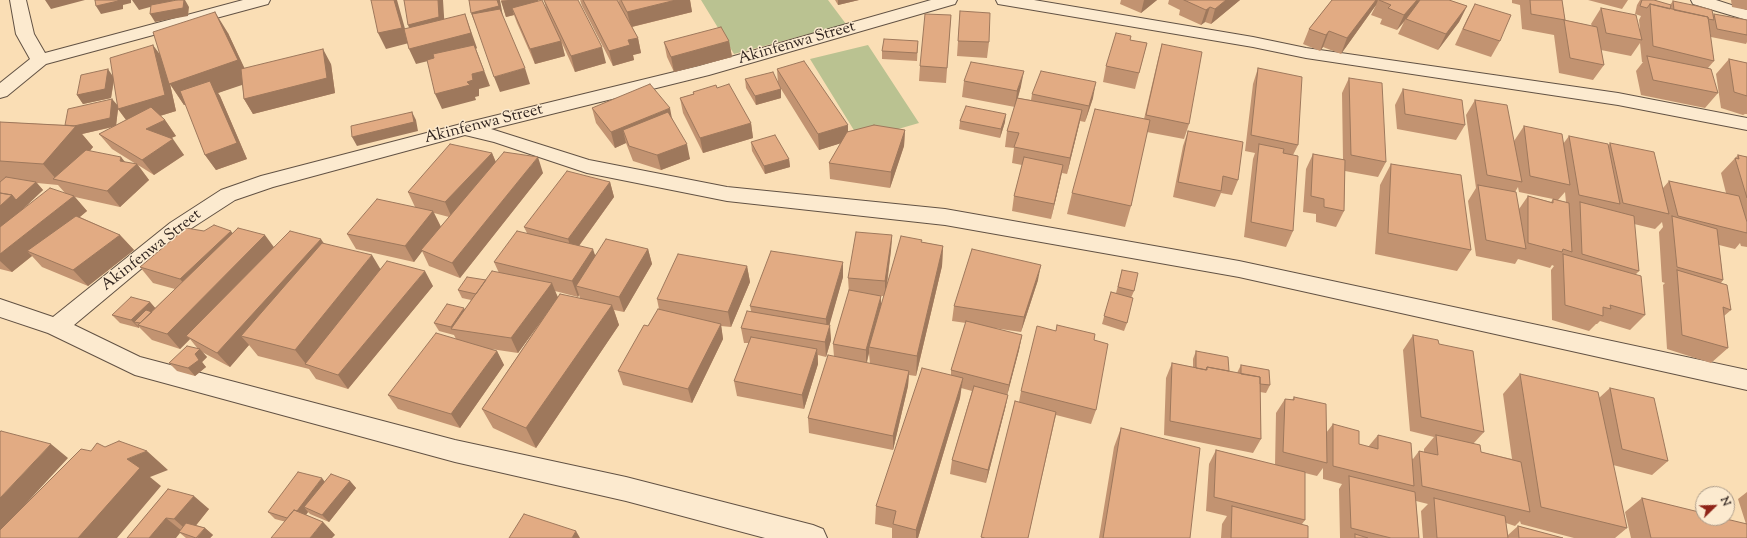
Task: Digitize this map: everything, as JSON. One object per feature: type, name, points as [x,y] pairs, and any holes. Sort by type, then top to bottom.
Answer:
[{"type":"street","points":[[18,0],[25,34],[40,60]]},
{"type":"street","points":[[0,92],[40,60],[262,0]]},
{"type":"street","name":"Akinfenwa Street","points":[[56,327],[177,228],[228,195],[268,181],[465,129],[703,71],[949,0]]},
{"type":"street","points":[[1004,0],[1253,42],[1306,53],[1618,99],[1747,124]]},
{"type":"street","points":[[1699,0],[1747,15]]},
{"type":"street","points":[[465,129],[498,137],[587,166],[727,194],[945,217],[1239,269],[1747,380]]},
{"type":"street","points":[[0,308],[56,327],[135,365],[455,451],[626,489],[813,538]]},
{"type":"green space","points":[[701,0],[828,0],[846,24],[734,54]]},
{"type":"green space","points":[[868,45],[919,123],[860,140],[810,59]]},
{"type":"building","points":[[95,0],[118,0],[118,1],[96,6]]},
{"type":"building","points":[[184,0],[183,8],[150,14],[151,5]]},
{"type":"building","points":[[371,0],[394,0],[402,28],[378,33]]},
{"type":"building","points":[[404,0],[438,0],[439,17],[408,25]]},
{"type":"building","points":[[469,0],[497,0],[499,6],[471,13]]},
{"type":"building","points":[[542,0],[561,41],[530,49],[512,8]]},
{"type":"building","points":[[544,0],[578,0],[602,47],[571,56]]},
{"type":"building","points":[[583,0],[617,0],[638,38],[628,40],[630,45],[609,51]]},
{"type":"building","points":[[621,0],[676,0],[627,12]]},
{"type":"building","points":[[1184,0],[1226,0],[1215,9],[1210,7],[1206,10]]},
{"type":"building","points":[[1332,0],[1376,0],[1347,38],[1329,31],[1326,35],[1309,29]]},
{"type":"building","points":[[1379,0],[1417,0],[1404,15],[1388,8],[1391,5]]},
{"type":"building","points":[[1420,0],[1449,0],[1467,6],[1446,34],[1406,19]]},
{"type":"building","points":[[1530,0],[1562,0],[1565,20],[1531,14]]},
{"type":"building","points":[[1642,0],[1654,0],[1671,5],[1670,9],[1650,4],[1647,8],[1640,6]]},
{"type":"building","points":[[1673,1],[1712,10],[1714,20],[1708,19],[1708,17],[1674,10]]},
{"type":"building","points":[[1475,4],[1511,15],[1500,41],[1463,29]]},
{"type":"building","points":[[1650,4],[1708,17],[1714,61],[1653,46]]},
{"type":"building","points":[[1601,8],[1636,15],[1642,40],[1606,33]]},
{"type":"building","points":[[500,9],[525,68],[494,77],[472,14]]},
{"type":"building","points":[[960,11],[990,13],[989,42],[958,41]]},
{"type":"building","points":[[215,12],[238,60],[169,84],[153,32]]},
{"type":"building","points":[[465,14],[471,33],[409,49],[404,29]]},
{"type":"building","points":[[925,14],[951,15],[947,68],[920,66]]},
{"type":"building","points":[[1714,14],[1747,20],[1747,35],[1717,29]]},
{"type":"building","points":[[1564,20],[1597,27],[1604,65],[1570,58]]},
{"type":"building","points":[[721,27],[729,41],[671,57],[664,42]]},
{"type":"building","points":[[1116,33],[1131,36],[1130,40],[1147,43],[1139,73],[1106,66]]},
{"type":"building","points":[[884,39],[918,41],[917,53],[882,51]]},
{"type":"building","points":[[1162,44],[1202,52],[1189,124],[1146,115]]},
{"type":"building","points":[[153,45],[165,95],[118,109],[110,58]]},
{"type":"building","points":[[474,45],[484,71],[472,74],[473,80],[467,82],[470,85],[435,94],[427,60],[434,58],[433,54]]},
{"type":"building","points":[[323,49],[327,78],[244,99],[241,69]]},
{"type":"building","points":[[1647,56],[1711,69],[1718,93],[1653,80]]},
{"type":"building","points":[[1729,59],[1747,63],[1747,96],[1734,92]]},
{"type":"building","points":[[804,61],[848,125],[818,134],[777,69]]},
{"type":"building","points":[[971,62],[1024,71],[1017,91],[964,81]]},
{"type":"building","points":[[1258,68],[1302,77],[1298,145],[1251,135]]},
{"type":"building","points":[[108,69],[105,89],[77,95],[81,75]]},
{"type":"building","points":[[1041,71],[1096,82],[1089,106],[1032,94]]},
{"type":"building","points":[[773,72],[781,89],[755,96],[745,79]]},
{"type":"building","points":[[1349,78],[1382,83],[1386,162],[1351,155]]},
{"type":"building","points":[[210,81],[237,143],[205,155],[180,91]]},
{"type":"building","points":[[650,84],[670,108],[611,132],[592,108]]},
{"type":"building","points":[[729,84],[751,123],[700,138],[680,98],[694,94],[693,92],[716,85],[717,88]]},
{"type":"building","points":[[1403,89],[1462,100],[1465,125],[1405,114]]},
{"type":"building","points":[[1017,98],[1082,110],[1070,158],[1014,147],[1019,133],[1007,131]]},
{"type":"building","points":[[112,99],[110,118],[74,126],[65,125],[68,109]]},
{"type":"building","points":[[1475,100],[1507,105],[1522,182],[1487,175]]},
{"type":"building","points":[[966,106],[1006,114],[1001,129],[960,121]]},
{"type":"building","points":[[151,107],[165,120],[146,129],[173,139],[142,160],[99,134]]},
{"type":"building","points":[[1095,109],[1150,120],[1131,206],[1072,193]]},
{"type":"building","points":[[412,112],[414,122],[352,137],[351,126]]},
{"type":"building","points":[[668,112],[687,144],[657,155],[629,146],[623,130]]},
{"type":"building","points":[[0,122],[76,126],[43,164],[0,161]]},
{"type":"building","points":[[874,125],[905,130],[891,172],[829,163],[847,132]]},
{"type":"building","points":[[1524,126],[1562,134],[1570,185],[1530,176]]},
{"type":"building","points":[[1188,131],[1243,142],[1238,180],[1223,176],[1221,191],[1178,182]]},
{"type":"building","points":[[775,135],[789,159],[764,166],[751,142]]},
{"type":"building","points":[[1569,136],[1608,144],[1620,204],[1579,195]]},
{"type":"building","points":[[1610,143],[1654,152],[1669,214],[1623,203]]},
{"type":"building","points":[[450,144],[492,153],[445,202],[408,192]]},
{"type":"building","points":[[1259,144],[1284,149],[1283,153],[1298,156],[1293,231],[1251,222]]},
{"type":"building","points":[[86,150],[121,157],[120,161],[137,164],[107,191],[53,179]]},
{"type":"building","points":[[504,152],[538,157],[452,263],[421,250]]},
{"type":"building","points":[[1313,154],[1345,160],[1344,211],[1324,207],[1324,199],[1311,196]]},
{"type":"building","points":[[1738,155],[1747,157],[1747,198],[1735,158],[1739,159]]},
{"type":"building","points":[[1024,157],[1063,165],[1054,204],[1014,196]]},
{"type":"building","points":[[1391,164],[1461,175],[1471,250],[1388,233]]},
{"type":"building","points":[[567,171],[610,182],[568,239],[524,227]]},
{"type":"building","points":[[6,177],[36,182],[16,200],[12,195],[0,193],[0,182]]},
{"type":"building","points":[[1669,181],[1739,196],[1747,222],[1747,233],[1678,216]]},
{"type":"building","points":[[1478,185],[1516,192],[1526,249],[1486,240]]},
{"type":"building","points":[[50,188],[74,196],[0,254],[0,227]]},
{"type":"building","points":[[0,193],[12,195],[0,206]]},
{"type":"building","points":[[1528,196],[1553,203],[1553,199],[1569,203],[1572,252],[1563,249],[1562,252],[1528,243]]},
{"type":"building","points":[[377,199],[433,211],[405,246],[347,234]]},
{"type":"building","points":[[1580,202],[1634,216],[1639,271],[1582,254]]},
{"type":"building","points":[[76,216],[120,235],[73,270],[27,251]]},
{"type":"building","points":[[1672,216],[1717,229],[1723,280],[1677,267]]},
{"type":"building","points":[[214,225],[231,231],[180,279],[140,267],[186,228],[204,231]]},
{"type":"building","points":[[238,228],[265,235],[167,334],[138,325]]},
{"type":"building","points":[[290,231],[321,239],[217,353],[186,336]]},
{"type":"building","points":[[517,231],[593,249],[572,281],[494,262]]},
{"type":"building","points":[[856,232],[892,235],[885,281],[848,278]]},
{"type":"building","points":[[901,236],[922,240],[921,242],[943,246],[917,356],[869,347]]},
{"type":"building","points":[[606,239],[648,249],[619,297],[576,286]]},
{"type":"building","points":[[322,243],[372,255],[295,350],[241,336]]},
{"type":"building","points":[[972,249],[1041,265],[1024,317],[954,306]]},
{"type":"building","points":[[771,251],[843,262],[826,319],[750,306]]},
{"type":"building","points":[[678,254],[747,266],[728,312],[657,299]]},
{"type":"building","points":[[1563,254],[1641,276],[1645,315],[1610,305],[1611,309],[1603,307],[1603,316],[1565,305]]},
{"type":"building","points":[[387,261],[425,271],[338,375],[305,364]]},
{"type":"building","points":[[1122,270],[1138,273],[1134,291],[1118,287]]},
{"type":"building","points":[[1677,270],[1727,285],[1731,310],[1723,307],[1728,348],[1682,335]]},
{"type":"building","points":[[492,271],[552,283],[511,338],[451,329]]},
{"type":"building","points":[[467,277],[486,280],[476,294],[458,290]]},
{"type":"building","points":[[849,290],[881,296],[866,350],[833,344]]},
{"type":"building","points":[[1111,292],[1133,298],[1127,323],[1104,316]]},
{"type":"building","points":[[560,294],[612,305],[526,428],[482,409]]},
{"type":"building","points":[[131,297],[150,302],[131,320],[112,315]]},
{"type":"building","points":[[447,304],[464,308],[451,327],[434,323]]},
{"type":"building","points":[[658,309],[721,324],[688,389],[618,371],[644,325],[648,326]]},
{"type":"building","points":[[146,310],[152,312],[140,323],[134,322]]},
{"type":"building","points":[[747,311],[830,325],[825,342],[741,328]]},
{"type":"building","points":[[966,321],[1022,335],[1009,385],[951,370]]},
{"type":"building","points":[[1057,325],[1095,334],[1094,340],[1108,344],[1096,410],[1021,391],[1037,326],[1056,331]]},
{"type":"building","points":[[436,333],[497,351],[451,414],[388,395]]},
{"type":"building","points":[[1413,335],[1438,340],[1439,344],[1473,351],[1484,432],[1421,417]]},
{"type":"building","points":[[751,337],[817,349],[802,395],[734,381]]},
{"type":"building","points":[[187,346],[200,349],[195,354],[199,360],[188,368],[169,363]]},
{"type":"building","points":[[1196,351],[1228,357],[1229,371],[1207,367],[1206,370],[1196,368]]},
{"type":"building","points":[[828,355],[909,371],[893,436],[808,418]]},
{"type":"building","points":[[1172,363],[1207,370],[1207,367],[1260,377],[1261,439],[1170,421]]},
{"type":"building","points":[[1241,365],[1269,370],[1270,385],[1260,384],[1260,377],[1241,374]]},
{"type":"building","points":[[922,368],[963,378],[916,530],[893,524],[896,511],[876,506]]},
{"type":"building","points":[[1520,374],[1598,392],[1627,528],[1541,507]]},
{"type":"building","points":[[974,386],[1008,395],[988,470],[952,460]]},
{"type":"building","points":[[1610,388],[1654,398],[1668,461],[1622,449]]},
{"type":"building","points":[[1294,397],[1326,404],[1327,463],[1283,452],[1285,399],[1294,400]]},
{"type":"building","points":[[1015,401],[1056,412],[1028,538],[985,538],[981,537]]},
{"type":"building","points":[[1333,424],[1359,431],[1359,444],[1378,449],[1378,435],[1411,443],[1414,486],[1333,466]]},
{"type":"building","points":[[1121,428],[1200,448],[1190,538],[1103,538]]},
{"type":"building","points":[[1,431],[51,444],[0,498],[0,432]]},
{"type":"building","points":[[1436,435],[1480,445],[1481,452],[1521,462],[1530,512],[1422,486],[1419,451],[1438,455]]},
{"type":"building","points":[[119,441],[147,451],[127,459],[140,468],[78,538],[0,538],[0,530],[81,449],[91,451],[97,443],[105,447]]},
{"type":"building","points":[[1216,450],[1305,472],[1305,520],[1214,497]]},
{"type":"building","points":[[298,472],[322,478],[297,511],[294,510],[287,518],[268,512]]},
{"type":"building","points":[[331,474],[350,481],[322,515],[304,507]]},
{"type":"building","points":[[1349,476],[1415,492],[1419,538],[1391,538],[1351,528]]},
{"type":"building","points":[[168,489],[194,496],[174,519],[166,518],[149,538],[127,538]]},
{"type":"building","points":[[1434,498],[1505,516],[1508,538],[1437,538]]},
{"type":"building","points":[[1642,498],[1695,511],[1695,526],[1735,526],[1735,521],[1747,524],[1747,538],[1651,538]]},
{"type":"building","points":[[1232,506],[1308,526],[1308,538],[1231,538]]},
{"type":"building","points":[[294,510],[323,522],[310,538],[271,538]]},
{"type":"building","points":[[524,514],[576,531],[572,538],[509,538]]},
{"type":"building","points":[[186,523],[205,528],[196,538],[179,532]]},
{"type":"building","points":[[1518,526],[1563,538],[1519,538]]},
{"type":"building","points":[[1355,534],[1368,538],[1355,538]]}]
